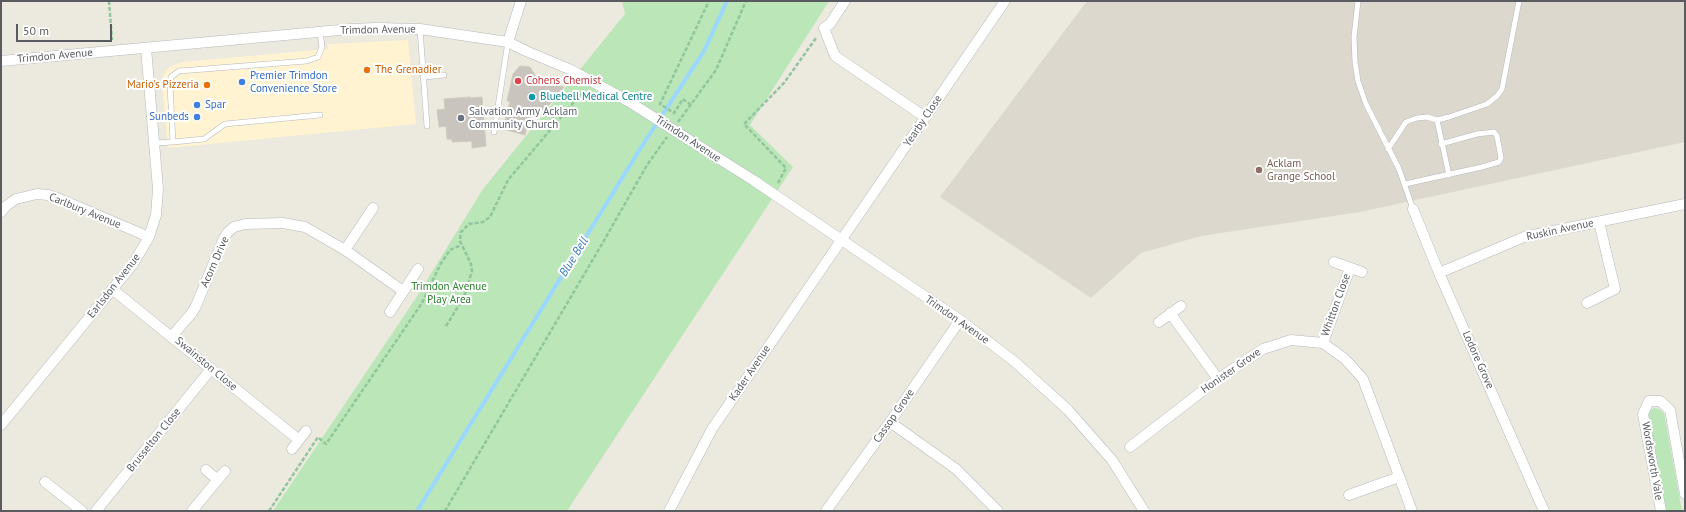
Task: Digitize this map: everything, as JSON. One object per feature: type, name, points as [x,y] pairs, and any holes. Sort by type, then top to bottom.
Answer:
[{"type":"street","points":[[508,42],[521,1]]},
{"type":"street","points":[[845,1],[830,24],[824,28],[835,56],[925,117]]},
{"type":"street","name":"Yearby Close","points":[[841,240],[1005,1]]},
{"type":"street","name":"Trimdon Avenue","points":[[1,61],[376,28],[420,29],[508,42],[592,80],[628,100],[772,193],[960,320],[1015,362],[1068,410],[1112,460],[1144,511]]},
{"type":"street","name":"Earlsdon Avenue","points":[[1,425],[134,264],[150,237],[156,215],[158,189],[146,48]]},
{"type":"street","name":"Carlbury Avenue","points":[[1,212],[6,206],[16,199],[37,194],[48,195],[150,237]]},
{"type":"street","name":"Ruskin Avenue","points":[[1439,273],[1524,237],[1685,204]]},
{"type":"street","points":[[345,250],[373,208]]},
{"type":"street","name":"Lodore Grove","points":[[1413,209],[1439,273],[1544,511]]},
{"type":"street","points":[[1587,303],[1615,289],[1599,222]]},
{"type":"street","name":"Acorn Drive","points":[[172,336],[191,314],[224,238],[228,232],[234,228],[245,224],[294,224],[305,226],[314,230],[345,250],[403,291]]},
{"type":"street","name":"Kader Avenue","points":[[670,511],[712,429],[841,240]]},
{"type":"street","name":"Whitton Close","points":[[1334,262],[1362,272]]},
{"type":"street","name":"Whitton Close","points":[[1323,343],[1350,268]]},
{"type":"street","points":[[390,312],[418,270]]},
{"type":"street","name":"Swainston Close","points":[[112,289],[299,440]]},
{"type":"street","points":[[1158,322],[1181,306]]},
{"type":"street","points":[[1170,313],[1218,379]]},
{"type":"street","name":"Cassop Grove","points":[[826,511],[890,422],[960,320]]},
{"type":"street","name":"Honister Grove","points":[[1130,447],[1218,379],[1263,349],[1291,340],[1323,343],[1345,358],[1362,379],[1412,511]]},
{"type":"street","name":"Brusselton Close","points":[[96,511],[212,369]]},
{"type":"street","name":"Wordsworth Vale","points":[[1661,511],[1643,414],[1649,401],[1660,401],[1670,410],[1685,494]]},
{"type":"street","points":[[890,422],[956,469],[998,511]]},
{"type":"street","points":[[292,449],[306,431]]},
{"type":"street","points":[[206,470],[218,480]]},
{"type":"street","points":[[192,511],[225,471]]},
{"type":"street","points":[[1349,495],[1399,477]]},
{"type":"street","points":[[45,482],[82,511]]},
{"type":"lane","points":[[1358,1],[1354,37],[1355,62],[1358,81],[1366,104],[1405,184],[1413,209]]},
{"type":"lane","points":[[1388,149],[1406,122],[1417,118],[1427,117],[1436,120],[1487,104],[1497,96],[1502,89],[1518,1]]},
{"type":"lane","points":[[420,29],[427,126]]},
{"type":"lane","points":[[173,142],[170,86],[171,77],[179,71],[307,61],[318,57],[322,47],[320,32]]},
{"type":"lane","points":[[494,132],[508,42]]},
{"type":"lane","points":[[424,77],[444,75]]},
{"type":"lane","points":[[155,143],[204,139],[225,124],[320,115]]},
{"type":"lane","points":[[1436,120],[1449,175]]},
{"type":"lane","points":[[1405,184],[1449,175],[1499,162],[1501,158],[1497,136],[1494,132],[1442,144]]},
{"type":"path","points":[[109,1],[113,51]]},
{"type":"path","points":[[691,105],[683,99],[674,113],[660,104],[709,1]]},
{"type":"path","points":[[677,124],[716,70],[746,1]]},
{"type":"path","points":[[772,193],[786,168],[744,124],[784,83],[824,28]]},
{"type":"path","points":[[446,326],[464,297],[472,271],[471,264],[461,245],[460,236],[464,227],[469,224],[483,222],[490,217],[508,180],[592,80]]},
{"type":"path","points":[[445,511],[647,165],[668,136]]},
{"type":"path","points":[[306,431],[308,429],[326,444],[422,303],[440,264],[450,250],[461,245]]},
{"type":"path","points":[[269,511],[319,438]]},
{"type":"shaded area","name":"Acklam Grange School","points":[[1087,1],[1685,1],[1685,142],[1360,212],[1201,236],[1141,253],[1091,298],[940,197]]},
{"type":"shaded area","points":[[408,40],[416,124],[168,148],[162,85],[163,77],[167,69],[174,65],[183,62],[328,49],[328,44]]},
{"type":"green space","name":"Trimdon Avenue Play Area","points":[[622,1],[829,1],[750,125],[793,167],[567,511],[273,511],[416,298],[483,189],[625,14]]},
{"type":"green space","points":[[1654,408],[1659,409],[1664,413],[1682,511],[1666,511],[1647,420],[1648,412]]},
{"type":"building","name":"Bluebell Medical Centre","points":[[520,66],[530,67],[538,80],[564,87],[545,110],[532,107],[525,135],[503,129],[510,101],[507,101],[513,74]]},
{"type":"building","name":"Salvation Army Acklam Community Church","points":[[482,97],[486,146],[472,148],[472,141],[452,142],[452,139],[447,139],[446,126],[439,127],[437,110],[445,109],[444,99]]},
{"type":"waterway","name":"Blue Bell","points":[[417,511],[640,149],[704,51],[727,1]]},
{"type":"place","name":"The Grenadier","points":[[367,70]]},
{"type":"place","name":"Cohens Chemist","points":[[518,81]]},
{"type":"place","name":"Premier Trimdon Convenience Store","points":[[242,82]]},
{"type":"place","name":"Mario's Pizzeria","points":[[207,85]]},
{"type":"place","name":"Bluebell Medical Centre","points":[[532,97]]},
{"type":"place","name":"Spar","points":[[197,105]]},
{"type":"place","name":"Sunbeds","points":[[197,117]]},
{"type":"place","name":"Salvation Army Acklam Community Church","points":[[461,118]]},
{"type":"place","name":"Acklam Grange School","points":[[1259,170]]}]
